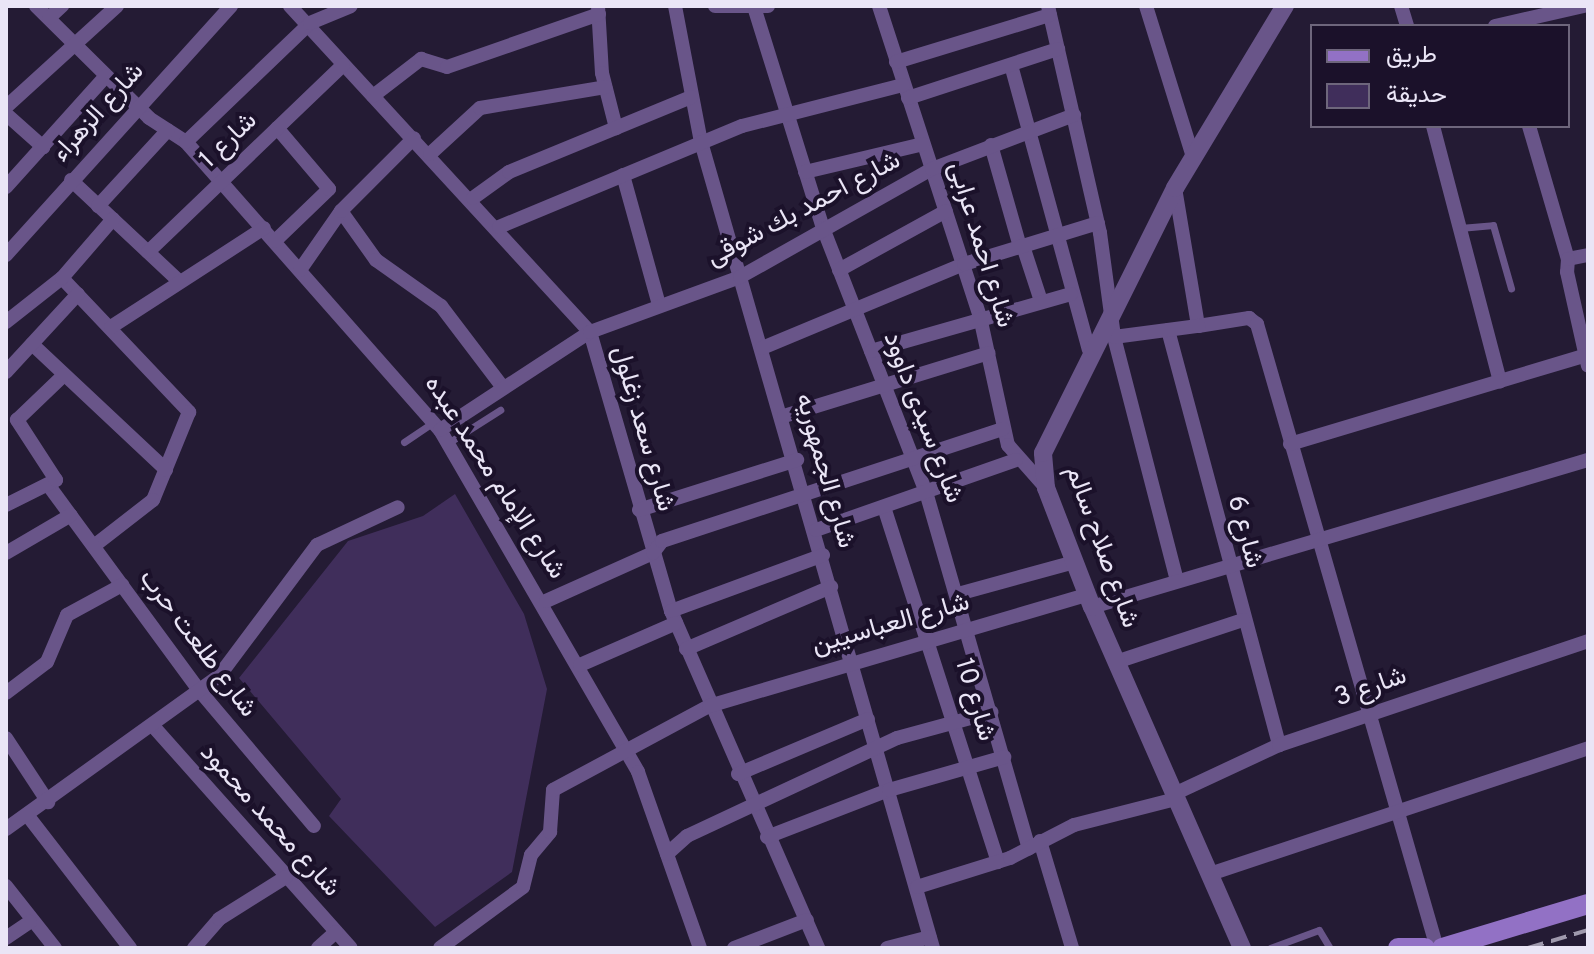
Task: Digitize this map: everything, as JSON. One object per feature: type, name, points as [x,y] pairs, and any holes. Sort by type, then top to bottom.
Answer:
[{"type":"main road","points":[[1439,948],[1588,904]]},
{"type":"main road","points":[[1398,948],[1425,948]]},
{"type":"street","name":"شارع الإمام محمد عبده","points":[[36,6],[135,105],[186,142],[441,432],[546,601],[625,751],[667,854],[700,948]]},
{"type":"street","points":[[49,18],[62,6]]},
{"type":"street","points":[[6,107],[117,6]]},
{"type":"street","name":"شارع الزهراء","points":[[6,255],[135,105],[231,6]]},
{"type":"street","name":"شارع سعد زغلول","points":[[290,6],[473,198],[590,332],[639,510],[674,617],[751,805],[818,948]]},
{"type":"street","points":[[186,142],[307,27],[351,6]]},
{"type":"street","name":"شارع الجمهوريه","points":[[675,6],[701,142],[797,460],[931,943]]},
{"type":"street","points":[[715,6],[761,8]]},
{"type":"street","points":[[1146,6],[1193,157]]},
{"type":"street","name":"شارع صلاح سالم","points":[[1242,948],[1074,562],[1046,488],[1047,435],[1110,308],[1175,188],[1285,6]]},
{"type":"street","points":[[1507,24],[1584,6]]},
{"type":"street","name":"شارع احمد عرابى","points":[[883,7],[905,92],[980,317],[1003,429],[1016,460],[1046,488]]},
{"type":"street","name":"شارع سيدى داوود","points":[[761,8],[787,113],[823,228],[926,492],[1004,757],[1072,948]]},
{"type":"street","points":[[373,96],[421,59],[447,67],[599,10],[605,87],[616,128]]},
{"type":"street","points":[[896,62],[1049,11],[1098,223],[1114,337],[1177,581]]},
{"type":"street","points":[[499,227],[701,142],[787,113],[905,92],[1011,65],[1058,49]]},
{"type":"street","name":"شارع 1","points":[[148,252],[343,65]]},
{"type":"street","points":[[1011,65],[1033,129],[1071,294],[1089,350]]},
{"type":"street","points":[[6,187],[106,76]]},
{"type":"street","points":[[430,154],[480,108],[605,87]]},
{"type":"street","points":[[473,198],[509,172],[691,97]]},
{"type":"street","points":[[6,114],[43,147]]},
{"type":"street","name":"شارع احمد بك شوقى","points":[[441,432],[501,385],[590,332],[740,277],[932,169],[1074,115]]},
{"type":"street","points":[[275,241],[329,189],[277,128]]},
{"type":"street","points":[[1434,128],[1500,381]]},
{"type":"street","points":[[1290,444],[1500,381],[1587,360],[1568,259],[1530,128]]},
{"type":"street","points":[[98,206],[168,130]]},
{"type":"street","points":[[300,270],[341,211],[414,138]]},
{"type":"street","points":[[805,172],[923,144]]},
{"type":"street","points":[[991,145],[1041,301]]},
{"type":"street","points":[[623,175],[659,305]]},
{"type":"street","points":[[71,180],[180,282]]},
{"type":"street","points":[[1175,188],[1198,326]]},
{"type":"street","points":[[341,211],[376,260],[441,306],[501,385]]},
{"type":"street","points":[[839,270],[946,211]]},
{"type":"street","points":[[6,322],[62,278],[113,219]]},
{"type":"street","points":[[762,348],[964,264],[1098,223]]},
{"type":"street","points":[[111,327],[264,228]]},
{"type":"street","points":[[1568,259],[1588,255]]},
{"type":"street","points":[[62,278],[188,408],[166,470],[144,510],[94,546]]},
{"type":"street","points":[[6,372],[78,294]]},
{"type":"street","points":[[871,351],[980,317],[1071,294]]},
{"type":"street","points":[[1114,337],[1254,319],[1367,714],[1439,948]]},
{"type":"street","name":"شارع 6","points":[[1168,330],[1227,566],[1279,745]]},
{"type":"street","points":[[32,344],[166,470]]},
{"type":"street","points":[[784,416],[989,353]]},
{"type":"street","points":[[6,505],[49,486],[56,472],[17,420],[64,375]]},
{"type":"street","points":[[546,601],[653,553],[662,541],[1003,429]]},
{"type":"street","points":[[639,510],[797,460]]},
{"type":"street","points":[[816,530],[1016,460]]},
{"type":"street","name":"شارع العباسيين","points":[[440,948],[523,887],[531,855],[550,832],[553,790],[709,706],[851,659],[968,628],[1177,581],[1588,460]]},
{"type":"street","name":"شارع طلعت حرب","points":[[49,486],[199,690],[314,826]]},
{"type":"street","points":[[6,829],[153,726],[243,650],[317,545],[398,507]]},
{"type":"street","name":"شارع 10","points":[[884,507],[930,638],[998,862]]},
{"type":"street","points":[[6,553],[71,515]]},
{"type":"street","points":[[580,665],[674,617],[823,555]]},
{"type":"street","points":[[958,594],[1074,562]]},
{"type":"street","points":[[6,693],[47,662],[67,615],[122,585]]},
{"type":"street","points":[[686,649],[831,587]]},
{"type":"street","points":[[1116,662],[1243,620]]},
{"type":"street","name":"شارع 3","points":[[917,887],[998,862],[1035,844],[1175,797],[1279,745],[1588,641]]},
{"type":"street","points":[[667,854],[751,805],[878,751],[992,712]]},
{"type":"street","points":[[738,774],[868,719]]},
{"type":"street","name":"شارع محمد محمود","points":[[153,726],[351,948]]},
{"type":"street","points":[[6,738],[48,802]]},
{"type":"street","points":[[1210,874],[1395,809],[1588,748]]},
{"type":"street","points":[[767,837],[889,790],[1004,757]]},
{"type":"street","points":[[28,816],[130,948]]},
{"type":"street","points":[[194,948],[219,919],[286,877]]},
{"type":"street","points":[[7,889],[30,922],[55,948]]},
{"type":"street","points":[[734,948],[807,920]]},
{"type":"street","points":[[6,938],[30,922]]},
{"type":"street","points":[[318,948],[336,932]]},
{"type":"street","points":[[887,948],[931,943]]},
{"type":"lane","points":[[1460,228],[1493,225],[1511,288]]},
{"type":"lane","points":[[404,442],[500,410]]},
{"type":"lane","points":[[1270,948],[1319,930],[1330,948]]},
{"type":"green space","points":[[455,494],[524,614],[547,689],[512,872],[435,927],[329,816],[341,799],[239,678],[348,541],[423,516]]},
{"type":"railway","points":[[1528,948],[1588,930]]}]
